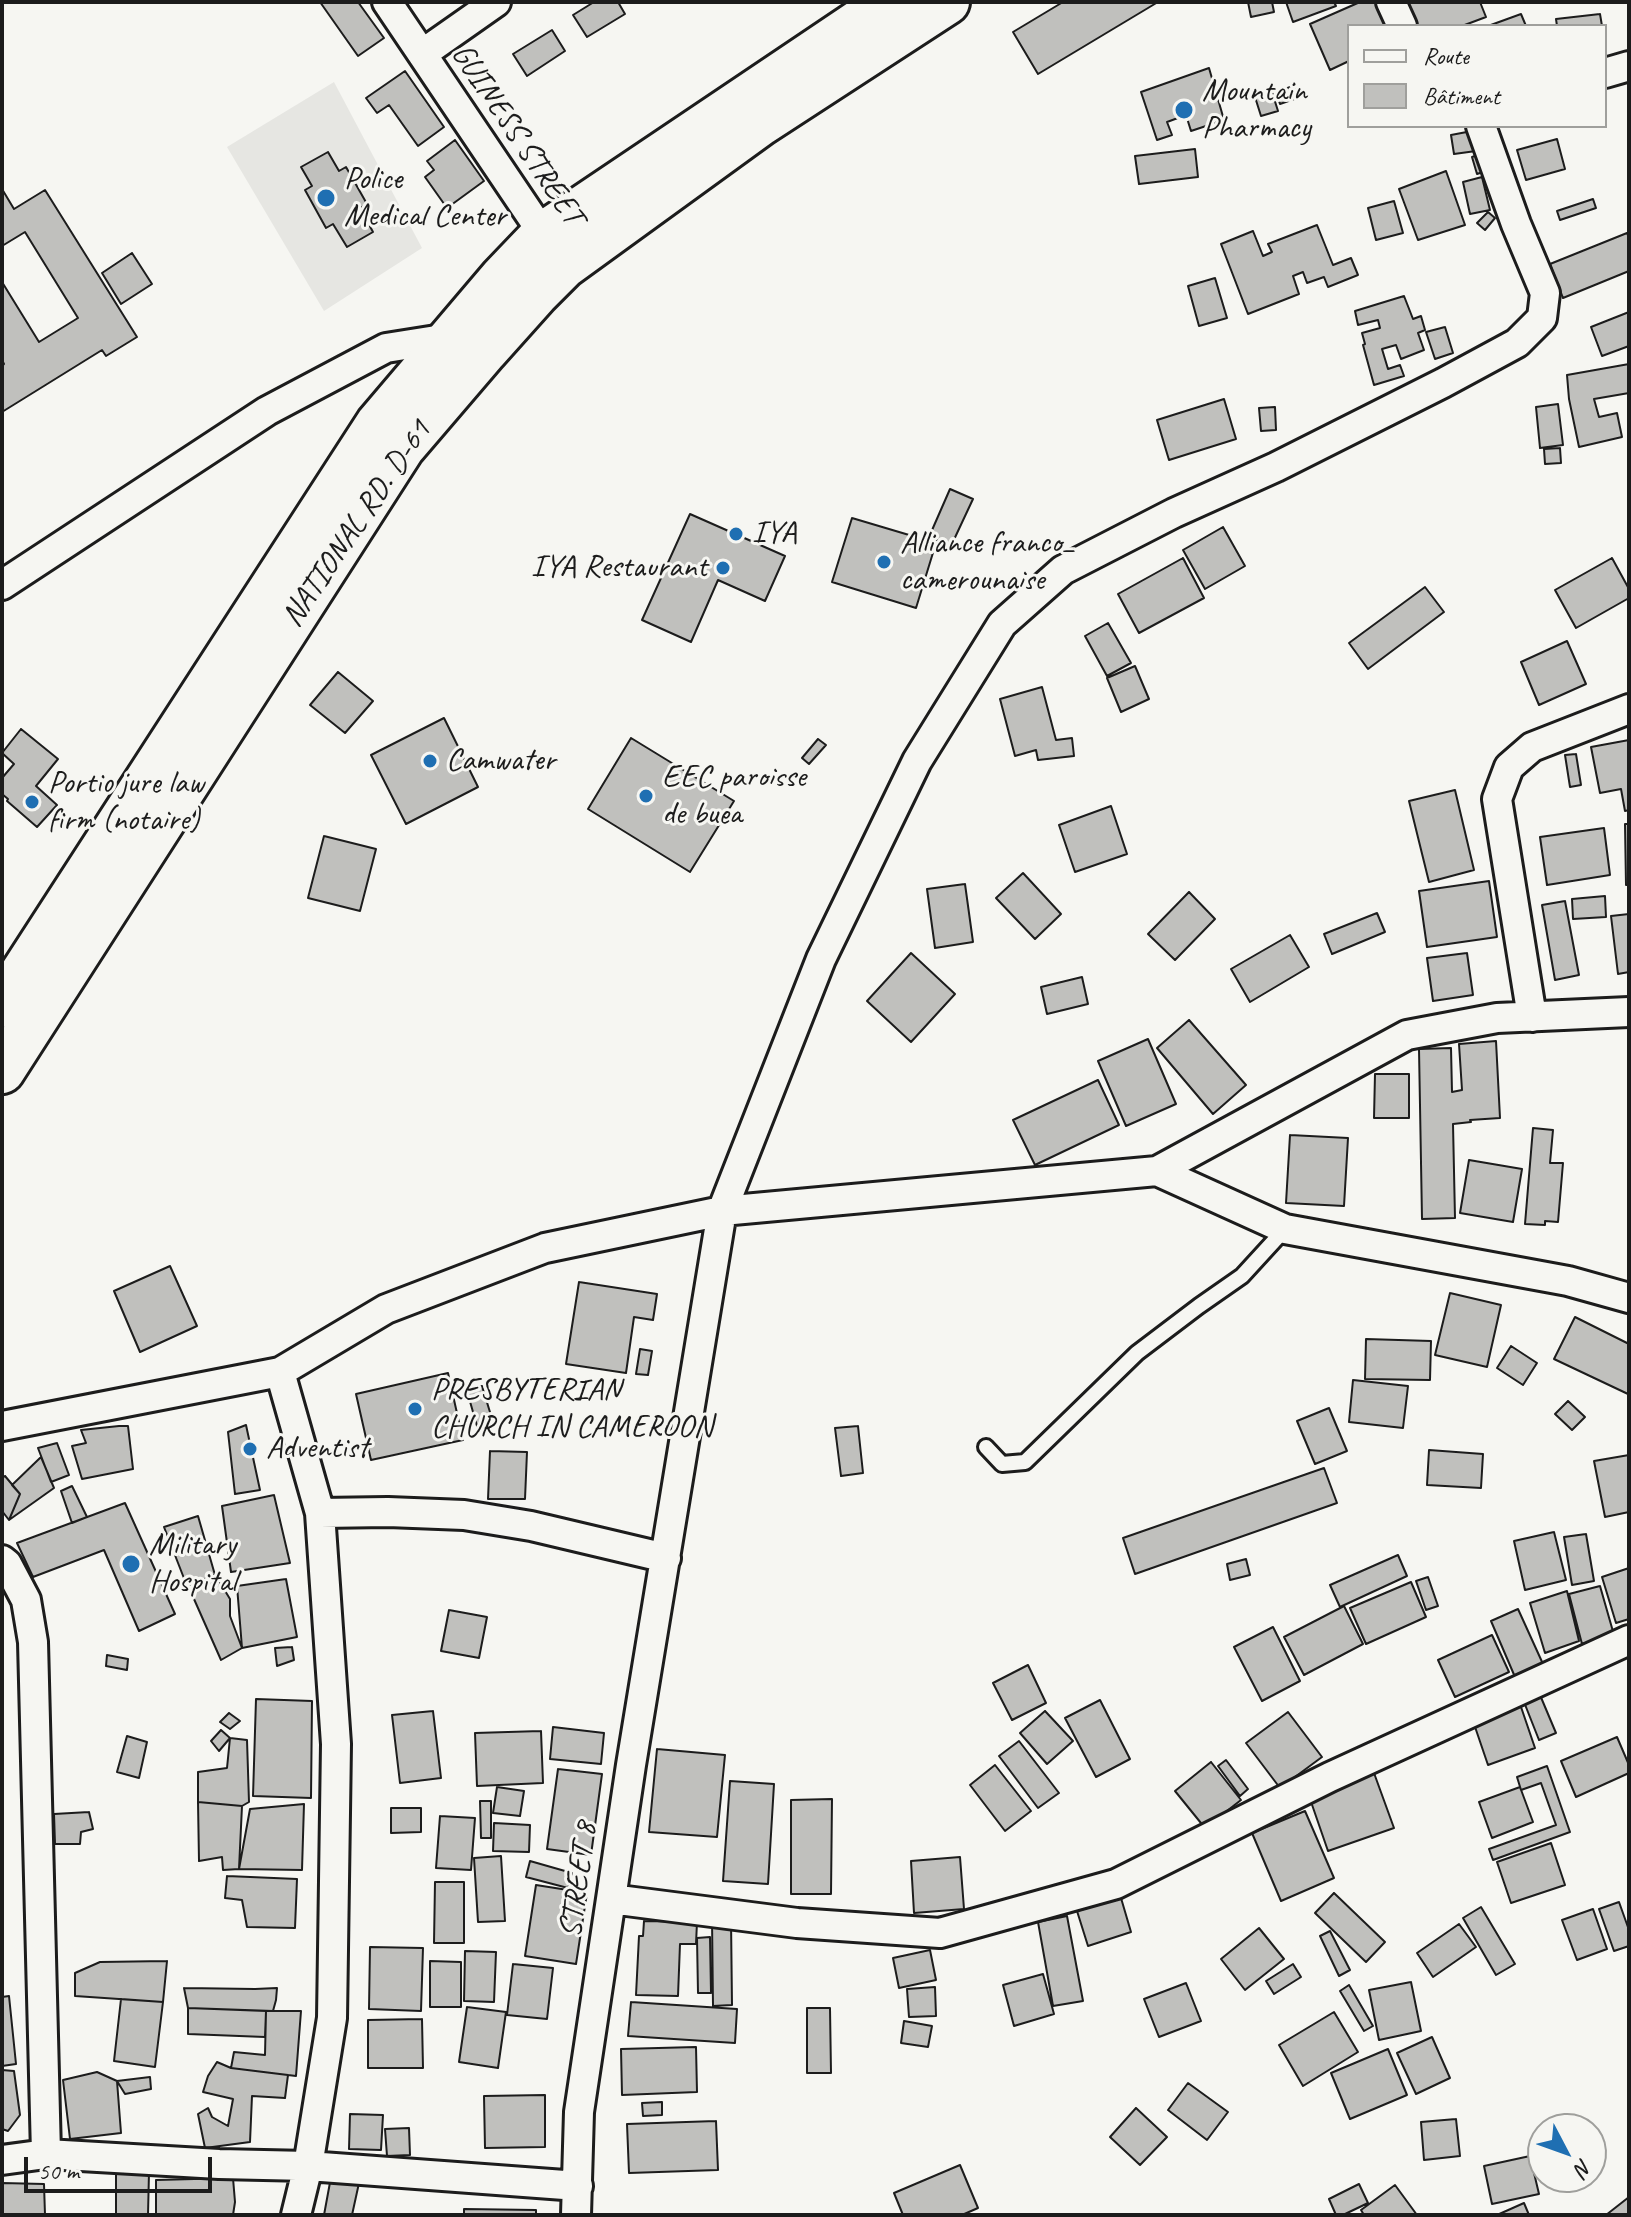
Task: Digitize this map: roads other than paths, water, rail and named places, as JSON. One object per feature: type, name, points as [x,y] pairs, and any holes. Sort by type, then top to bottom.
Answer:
[{"type":"highway","name":"NATIONAL RD. D-61","points":[[2,1071],[402,448],[536,294],[554,250],[889,2]]},
{"type":"highway","name":"NATIONAL RD. D-61","points":[[2,1005],[378,424],[502,278],[554,250],[761,123],[947,2]]},
{"type":"street","name":"GUINESS STREET","points":[[387,2],[554,250]]},
{"type":"street","points":[[422,54],[496,2]]},
{"type":"street","points":[[1391,2],[1401,24]]},
{"type":"street","points":[[1607,72],[1629,66]]},
{"type":"street","name":"STREET 8","points":[[576,2215],[579,2112],[631,1765],[722,1211],[821,959],[917,761],[1002,624],[1063,570],[1443,383],[1517,343],[1542,318],[1545,293],[1482,128]]},
{"type":"street","points":[[2,585],[267,411],[386,348],[449,338]]},
{"type":"street","points":[[1532,1017],[1497,799],[1509,767],[1532,747],[1629,709]]},
{"type":"street","points":[[2,1426],[280,1372],[386,1309],[545,1248],[722,1211],[1157,1171],[1407,1035],[1497,1018],[1629,1012]]},
{"type":"street","points":[[1157,1171],[1285,1229],[1568,1281],[1629,1298]]},
{"type":"street","points":[[280,1372],[320,1513],[336,1744],[332,2018],[308,2166],[296,2215]]},
{"type":"street","points":[[320,1513],[464,1515],[531,1526],[666,1558]]},
{"type":"street","points":[[2,1560],[26,1600],[33,1642],[46,2154]]},
{"type":"street","points":[[611,1899],[797,1923],[940,1933],[1116,1884],[1330,1777],[1629,1640]]},
{"type":"street","points":[[2,2160],[46,2154],[308,2166],[578,2186]]},
{"type":"lane","points":[[986,1447],[1002,1464],[1025,1462],[1137,1353],[1242,1276],[1285,1229]]},
{"type":"place","name":"Mountain Pharmacy","points":[[1184,110]]},
{"type":"place","name":"Police Medical Center","points":[[326,198]]},
{"type":"place","name":"IYA","points":[[736,534]]},
{"type":"place","name":"Alliance franco_ camerounaise","points":[[884,562]]},
{"type":"place","name":"IYA Restaurant","points":[[723,568]]},
{"type":"place","name":"Camwater","points":[[430,761]]},
{"type":"place","name":"EEC paroisse de buea","points":[[646,796]]},
{"type":"place","name":"Portio jure law firm (notaire)","points":[[32,802]]},
{"type":"place","name":"PRESBYTERIAN CHURCH IN CAMEROON","points":[[415,1409]]},
{"type":"place","name":"Adventist","points":[[250,1449]]},
{"type":"place","name":"Military Hospital","points":[[131,1564]]}]
